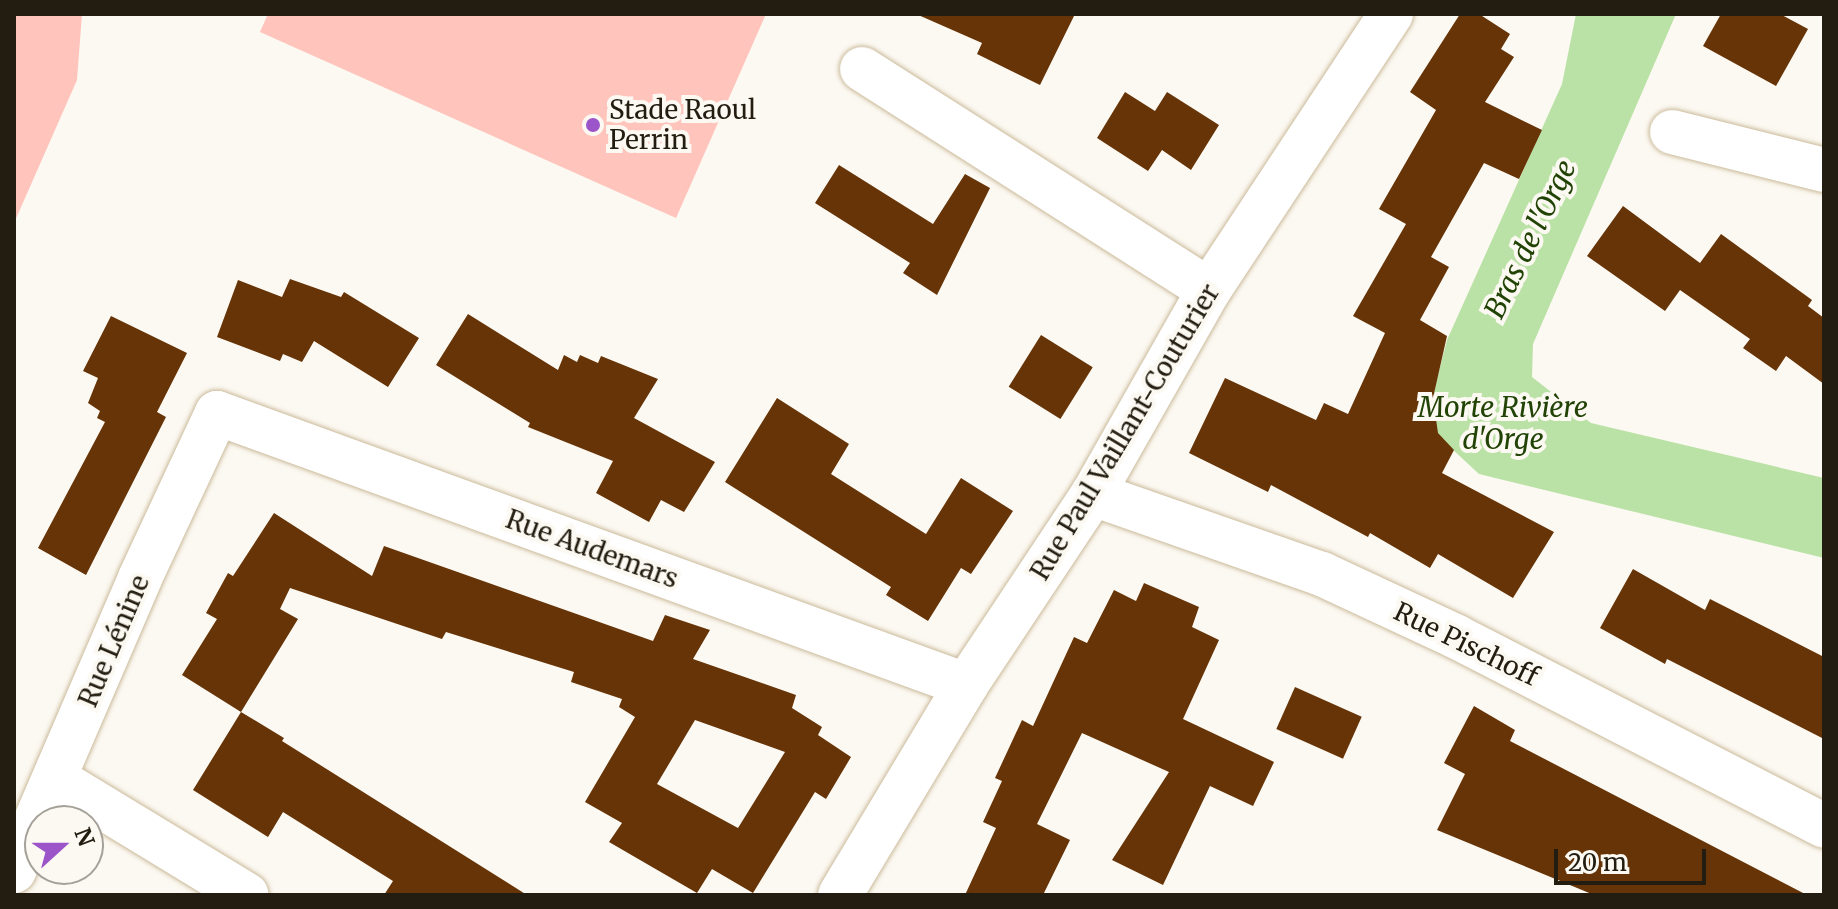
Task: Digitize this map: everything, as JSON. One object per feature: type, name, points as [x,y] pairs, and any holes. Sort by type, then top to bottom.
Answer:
[{"type":"street","name":"Rue Paul Vaillant-Couturier","points":[[840,895],[966,685],[1093,494],[1209,290],[1391,14]]},
{"type":"street","points":[[862,69],[1209,290]]},
{"type":"street","points":[[1672,132],[1824,170]]},
{"type":"street","name":"Rue Audemars","points":[[217,413],[966,685]]},
{"type":"street","name":"Rue Lénine","points":[[14,871],[140,578],[217,413]]},
{"type":"street","name":"Rue Pischoff","points":[[1093,494],[1322,574],[1457,637],[1824,826]]},
{"type":"street","points":[[56,779],[247,895]]},
{"type":"shaded area","points":[[14,14],[82,14],[77,80],[14,223]]},
{"type":"shaded area","name":"Stade Raoul Perrin","points":[[268,14],[766,14],[676,218],[260,32]]},
{"type":"water","name":"Morte Rivière d'Orge","points":[[1576,14],[1676,14],[1533,344],[1532,377],[1591,423],[1824,478],[1824,558],[1479,474],[1436,434],[1434,391],[1447,340],[1562,84]]},
{"type":"building","points":[[916,14],[1075,14],[1040,85],[977,54],[982,43]]},
{"type":"building","points":[[1460,14],[1479,14],[1510,34],[1501,49],[1514,57],[1485,102],[1542,130],[1519,179],[1484,163],[1431,257],[1449,267],[1420,320],[1447,336],[1433,398],[1438,433],[1454,450],[1442,473],[1554,532],[1513,598],[1438,554],[1430,568],[1370,533],[1368,537],[1271,485],[1268,492],[1189,453],[1225,378],[1316,420],[1324,403],[1348,414],[1385,333],[1353,316],[1406,224],[1379,209],[1436,110],[1410,92]]},
{"type":"building","points":[[1721,14],[1780,14],[1808,29],[1776,86],[1703,46]]},
{"type":"building","points":[[1125,92],[1155,111],[1167,92],[1219,125],[1191,170],[1162,150],[1148,171],[1097,138]]},
{"type":"building","points":[[839,165],[933,224],[965,174],[990,188],[937,295],[903,273],[910,263],[815,203]]},
{"type":"building","points":[[1623,206],[1700,263],[1721,234],[1812,300],[1808,306],[1824,318],[1824,384],[1786,356],[1776,371],[1743,348],[1750,339],[1680,290],[1665,311],[1587,256]]},
{"type":"building","points":[[290,279],[341,297],[344,292],[419,338],[388,387],[314,341],[302,362],[283,354],[280,361],[217,337],[238,280],[282,297]]},
{"type":"building","points":[[468,314],[558,370],[564,355],[577,362],[580,355],[598,363],[601,356],[658,379],[634,418],[715,462],[684,512],[661,500],[649,522],[596,493],[613,461],[528,427],[530,423],[436,365]]},
{"type":"building","points":[[111,316],[187,353],[157,412],[166,417],[86,575],[38,548],[105,422],[97,418],[100,411],[88,403],[98,378],[83,371]]},
{"type":"building","points":[[1041,335],[1093,367],[1060,419],[1009,387]]},
{"type":"building","points":[[777,398],[849,444],[831,474],[926,534],[961,478],[1013,511],[971,574],[961,568],[928,621],[886,595],[891,587],[725,482]]},
{"type":"building","points":[[274,513],[372,576],[384,546],[653,641],[665,615],[710,630],[693,659],[796,695],[792,708],[822,727],[818,735],[851,757],[826,799],[815,792],[753,893],[712,869],[697,893],[609,842],[622,823],[585,802],[635,717],[619,707],[622,699],[571,682],[574,672],[446,632],[442,639],[290,588],[280,609],[298,619],[241,712],[182,675],[217,619],[206,613],[228,573],[233,576]],"holes":[[[695,720],[785,752],[738,828],[657,784]]]},
{"type":"building","points":[[1633,569],[1705,610],[1710,599],[1824,657],[1824,739],[1667,659],[1665,664],[1600,628]]},
{"type":"building","points":[[1144,583],[1199,607],[1192,627],[1219,640],[1183,719],[1274,762],[1253,806],[1210,786],[1163,885],[1112,860],[1169,772],[1082,733],[1037,824],[1070,840],[1043,895],[965,895],[996,828],[983,822],[1002,781],[995,778],[1022,720],[1033,726],[1074,637],[1087,643],[1114,590],[1136,601]]},
{"type":"building","points":[[1295,687],[1362,717],[1343,759],[1276,729]]},
{"type":"building","points":[[1474,706],[1515,730],[1510,741],[1807,895],[1594,895],[1437,830],[1465,774],[1444,763]]},
{"type":"building","points":[[241,712],[527,895],[384,895],[393,881],[283,812],[268,837],[193,790]]},
{"type":"place","name":"Stade Raoul Perrin","points":[[593,125]]},
{"type":"water label","name":"Bras de l'Orge","points":[[1530,239]]}]
